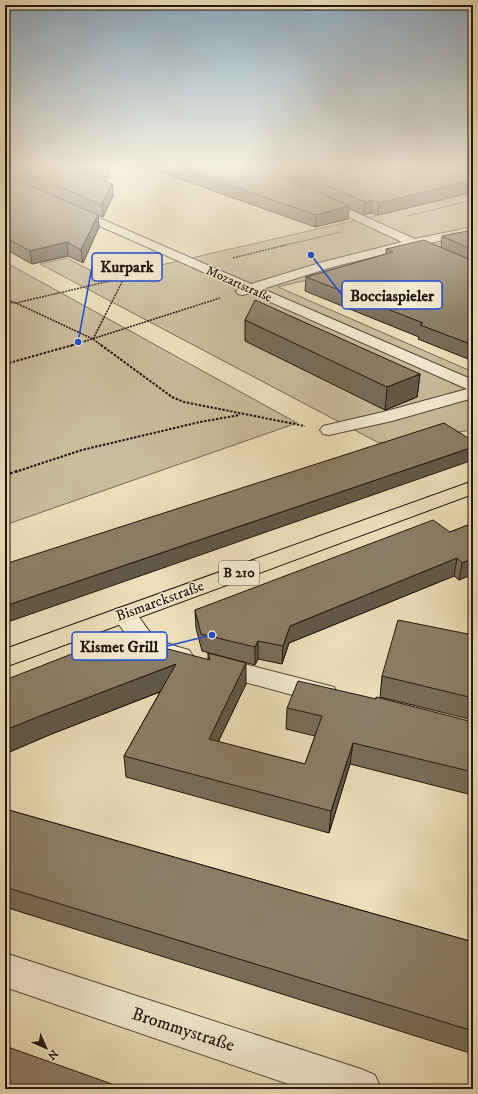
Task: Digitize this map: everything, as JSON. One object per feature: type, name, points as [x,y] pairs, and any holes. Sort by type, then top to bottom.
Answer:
[{"type":"main road","name":"Bismarckstraße","points":[[5,658],[473,487]]},
{"type":"street","name":"Mozartstraße","points":[[91,218],[200,266],[244,290],[473,386]]},
{"type":"street","points":[[359,218],[473,270]]},
{"type":"street","points":[[244,290],[285,276],[412,243],[473,230]]},
{"type":"street","points":[[330,430],[394,415],[473,393]]},
{"type":"street","points":[[124,615],[145,642],[171,654],[345,699]]},
{"type":"street","name":"Brommystraße","points":[[5,970],[360,1089]]},
{"type":"path","points":[[200,266],[387,218]]},
{"type":"path","points":[[16,303],[158,270]]},
{"type":"path","points":[[93,339],[123,279]]},
{"type":"path","points":[[5,364],[93,339],[244,290]]},
{"type":"path","points":[[5,300],[16,303],[93,339],[172,396],[184,402],[242,415],[330,430]]},
{"type":"path","points":[[5,475],[82,450],[200,422],[242,415]]},
{"type":"shaded area","points":[[365,218],[473,218],[473,240],[278,287],[473,372],[473,430],[379,443],[40,264],[67,258],[105,278]]},
{"type":"shaded area","points":[[5,262],[297,423],[5,525]]},
{"type":"building","points":[[5,218],[97,218],[81,250],[67,242],[30,251],[5,237]]},
{"type":"building","points":[[473,230],[473,250],[442,236]]},
{"type":"building","points":[[424,240],[473,261],[473,345],[420,325],[423,323],[306,277],[393,252],[386,249]]},
{"type":"building","points":[[255,300],[420,374],[387,387],[245,320]]},
{"type":"building","points":[[444,423],[473,441],[473,447],[5,606],[5,564]]},
{"type":"building","points":[[433,520],[450,532],[473,523],[473,558],[462,563],[457,558],[290,626],[283,646],[258,641],[255,647],[201,634],[195,610]]},
{"type":"building","points":[[398,620],[473,635],[473,698],[382,676]]},
{"type":"building","points":[[118,636],[210,660],[208,653],[246,663],[209,739],[305,764],[322,716],[287,708],[298,681],[376,699],[376,697],[473,722],[473,772],[353,743],[331,811],[124,756],[176,664],[5,730],[5,680]]},
{"type":"building","points":[[5,809],[473,942],[473,1031],[5,887]]},
{"type":"building","points":[[5,1046],[126,1089],[5,1089]]},
{"type":"place","name":"Bocciaspieler","points":[[311,255]]},
{"type":"place","name":"Kurpark","points":[[78,342]]},
{"type":"place","name":"Kismet Grill","points":[[212,635]]}]
